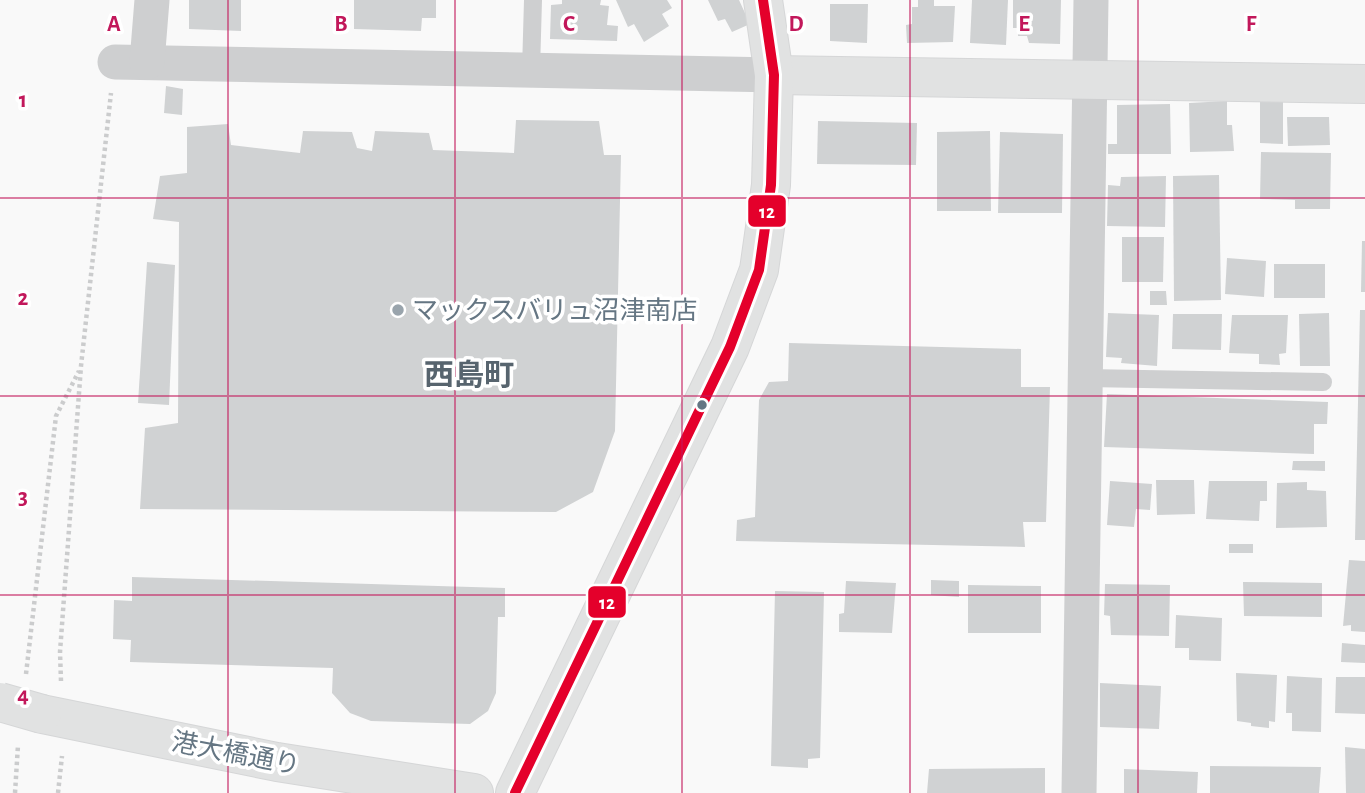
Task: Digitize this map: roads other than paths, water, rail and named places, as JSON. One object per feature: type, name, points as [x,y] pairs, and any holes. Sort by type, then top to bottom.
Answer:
[{"type":"street","points":[[152,0],[131,62],[1365,84]]},
{"type":"street","points":[[515,793],[730,347],[758,270],[771,186],[774,75],[763,0]]},
{"type":"street","points":[[1079,793],[1090,0]]},
{"type":"street","name":"港大橋通り","points":[[21,711],[277,762],[474,793]]},
{"type":"lane","points":[[531,70],[533,0]]},
{"type":"lane","points":[[1086,378],[1323,382]]},
{"type":"place","name":"マックスバリュ沼津南店","points":[[398,310]]},
{"type":"district","name":"西島町","points":[[469,375]]}]
